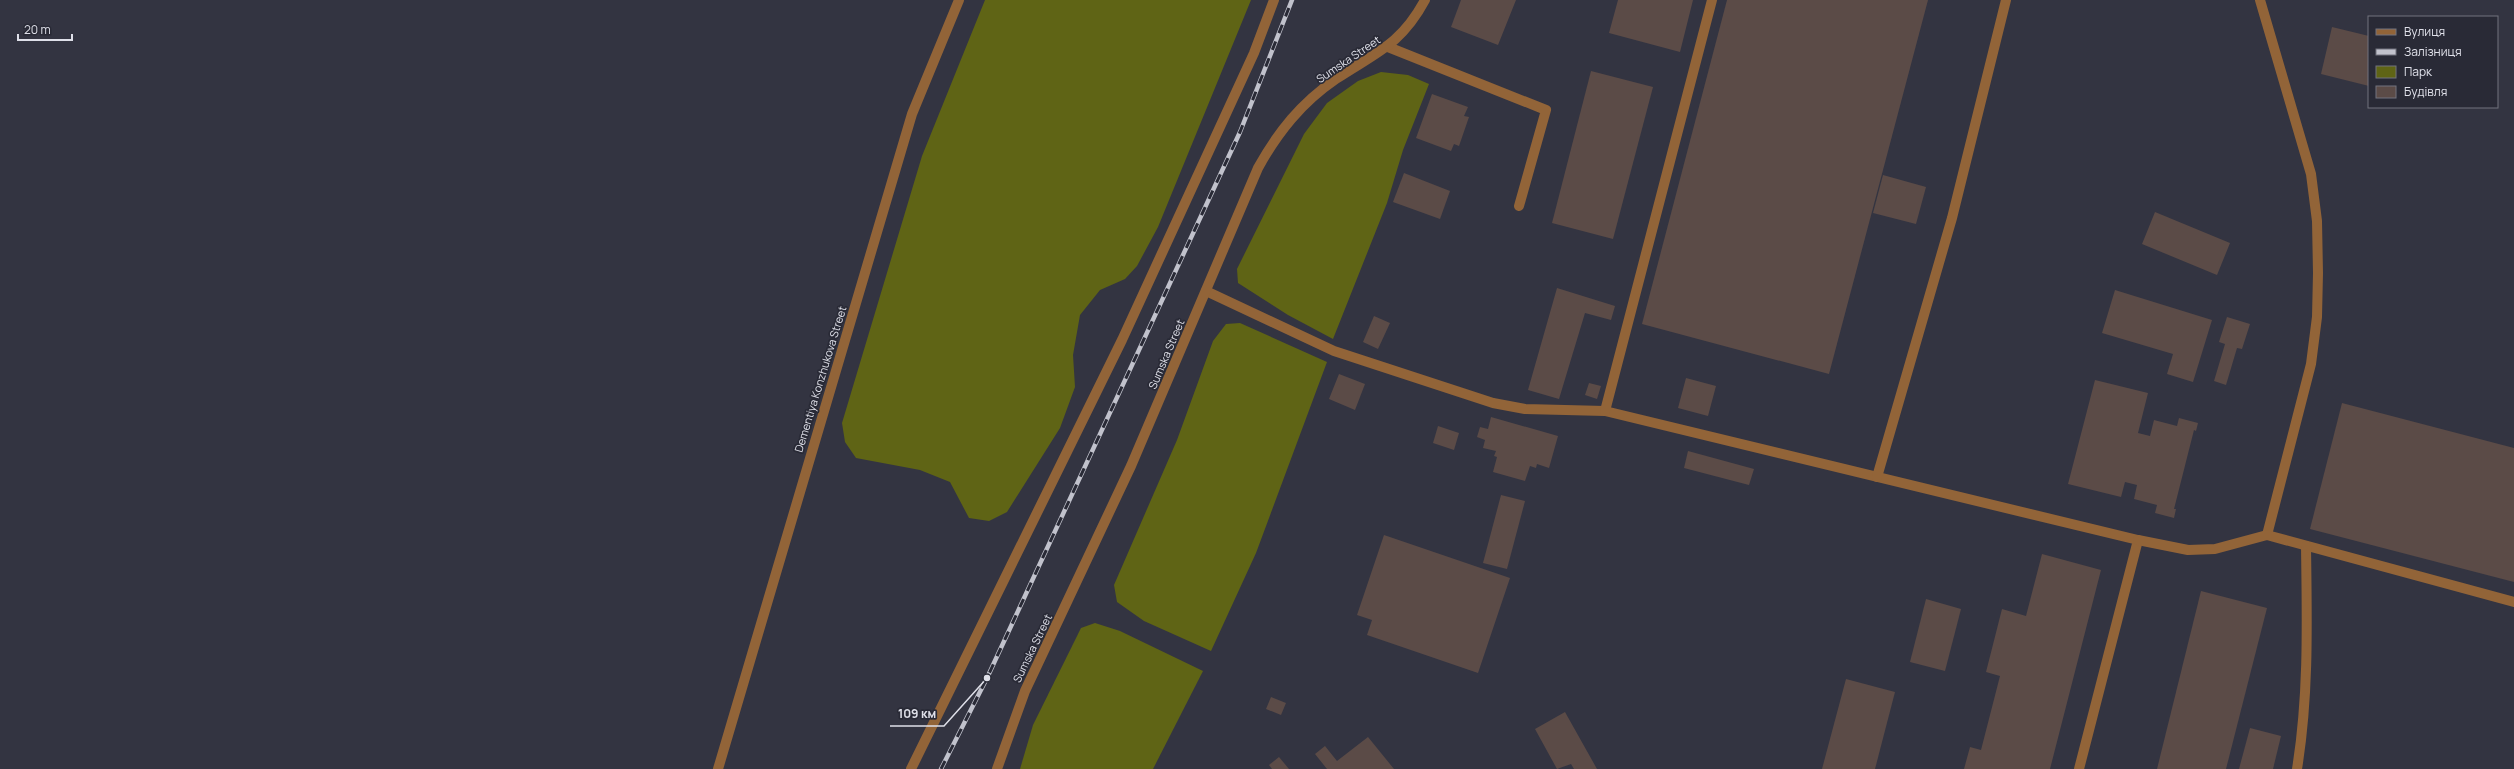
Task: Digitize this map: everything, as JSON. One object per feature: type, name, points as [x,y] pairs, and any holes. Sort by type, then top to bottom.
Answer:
[{"type":"street","name":"Dementiya Konzhukova Street","points":[[718,769],[912,114],[960,0]]},
{"type":"street","points":[[911,769],[1122,340],[1254,53],[1274,0]]},
{"type":"street","name":"Sumska Street","points":[[997,769],[1025,691],[1131,466],[1258,168],[1290,118],[1335,80],[1388,47],[1404,33],[1425,0]]},
{"type":"street","points":[[1605,411],[1712,0]]},
{"type":"street","points":[[1877,477],[1952,218],[2006,0]]},
{"type":"street","points":[[2260,0],[2311,174],[2318,221],[2317,317],[2311,364],[2267,535]]},
{"type":"street","points":[[1388,47],[1546,110],[1519,206]]},
{"type":"street","points":[[1206,291],[1334,351],[1493,403],[1526,409],[1605,411],[2138,540],[2188,550],[2215,549],[2267,535],[2514,602]]},
{"type":"street","points":[[2079,769],[2138,540]]},
{"type":"street","points":[[2297,769],[2302,734],[2307,646],[2306,546]]},
{"type":"green space","points":[[985,0],[1251,0],[1158,227],[1137,266],[1125,279],[1100,290],[1080,315],[1073,355],[1075,387],[1060,428],[1007,512],[989,521],[969,518],[950,482],[920,470],[856,458],[845,442],[842,423],[922,156]]},
{"type":"green space","points":[[1381,72],[1408,75],[1429,84],[1403,150],[1387,203],[1333,339],[1288,315],[1238,283],[1237,269],[1304,134],[1327,103],[1358,81]]},
{"type":"green space","points":[[1240,323],[1327,362],[1256,553],[1211,651],[1144,621],[1117,602],[1114,585],[1177,440],[1213,341],[1226,324]]},
{"type":"green space","points":[[1095,623],[1120,631],[1203,671],[1153,769],[1020,769],[1033,725],[1081,628]]},
{"type":"building","points":[[1461,0],[1516,0],[1498,45],[1451,27]]},
{"type":"building","points":[[1618,0],[1693,0],[1680,52],[1609,33]]},
{"type":"building","points":[[1727,0],[1928,0],[1829,374],[1642,324]]},
{"type":"building","points":[[2332,27],[2368,36],[2368,86],[2321,74]]},
{"type":"building","points":[[1591,71],[1653,87],[1613,239],[1552,223]]},
{"type":"building","points":[[1432,94],[1468,107],[1464,116],[1469,117],[1459,146],[1454,144],[1451,151],[1416,138]]},
{"type":"building","points":[[1404,173],[1450,191],[1440,219],[1393,202]]},
{"type":"building","points":[[1883,175],[1926,187],[1916,224],[1873,213]]},
{"type":"building","points":[[2155,212],[2230,243],[2217,275],[2142,244]]},
{"type":"building","points":[[1557,288],[1615,306],[1611,320],[1585,313],[1559,399],[1528,390]]},
{"type":"building","points":[[2115,290],[2212,320],[2193,382],[2167,374],[2173,354],[2102,333]]},
{"type":"building","points":[[1374,316],[1390,323],[1378,349],[1363,342]]},
{"type":"building","points":[[2227,317],[2250,324],[2242,349],[2237,348],[2226,385],[2214,381],[2225,344],[2219,342]]},
{"type":"building","points":[[1339,374],[1365,384],[1355,410],[1329,399]]},
{"type":"building","points":[[1686,378],[1716,386],[1708,416],[1678,408]]},
{"type":"building","points":[[2095,380],[2148,393],[2138,433],[2150,436],[2154,420],[2177,426],[2179,418],[2198,423],[2196,431],[2194,430],[2174,509],[2176,509],[2174,518],[2155,513],[2157,505],[2134,499],[2137,485],[2125,482],[2121,497],[2068,484]]},
{"type":"building","points":[[1589,383],[1601,386],[1597,399],[1585,395]]},
{"type":"building","points":[[2342,403],[2514,448],[2514,582],[2310,529]]},
{"type":"building","points":[[1491,417],[1558,436],[1549,468],[1537,464],[1536,468],[1530,466],[1525,481],[1493,472],[1497,457],[1494,456],[1496,451],[1483,448],[1485,440],[1477,437],[1480,427],[1488,429]]},
{"type":"building","points":[[1438,426],[1459,433],[1454,450],[1433,443]]},
{"type":"building","points":[[1688,451],[1754,469],[1749,485],[1684,468]]},
{"type":"building","points":[[1501,495],[1525,501],[1507,569],[1483,563]]},
{"type":"building","points":[[1384,535],[1510,578],[1478,673],[1367,635],[1372,620],[1357,615]]},
{"type":"building","points":[[2042,554],[2101,570],[2050,769],[1964,769],[1970,747],[1981,750],[2000,676],[1986,672],[2002,609],[2026,616]]},
{"type":"building","points":[[2201,591],[2267,608],[2226,769],[2157,769]]},
{"type":"building","points":[[1926,599],[1961,609],[1945,671],[1910,662]]},
{"type":"building","points":[[1846,679],[1895,692],[1875,769],[1822,769]]},
{"type":"building","points":[[1271,697],[1286,703],[1281,715],[1266,709]]},
{"type":"building","points":[[1565,712],[1597,769],[1574,769],[1571,764],[1557,769],[1535,729]]},
{"type":"building","points":[[2250,728],[2281,736],[2273,769],[2239,769]]},
{"type":"building","points":[[1368,737],[1394,769],[1327,769],[1315,754],[1325,746],[1337,761]]},
{"type":"building","points":[[1279,757],[1289,769],[1272,769],[1269,765]]},
{"type":"railway","points":[[941,769],[987,678],[1240,132],[1292,0]]},
{"type":"place","name":"109 км","points":[[987,678]]}]
